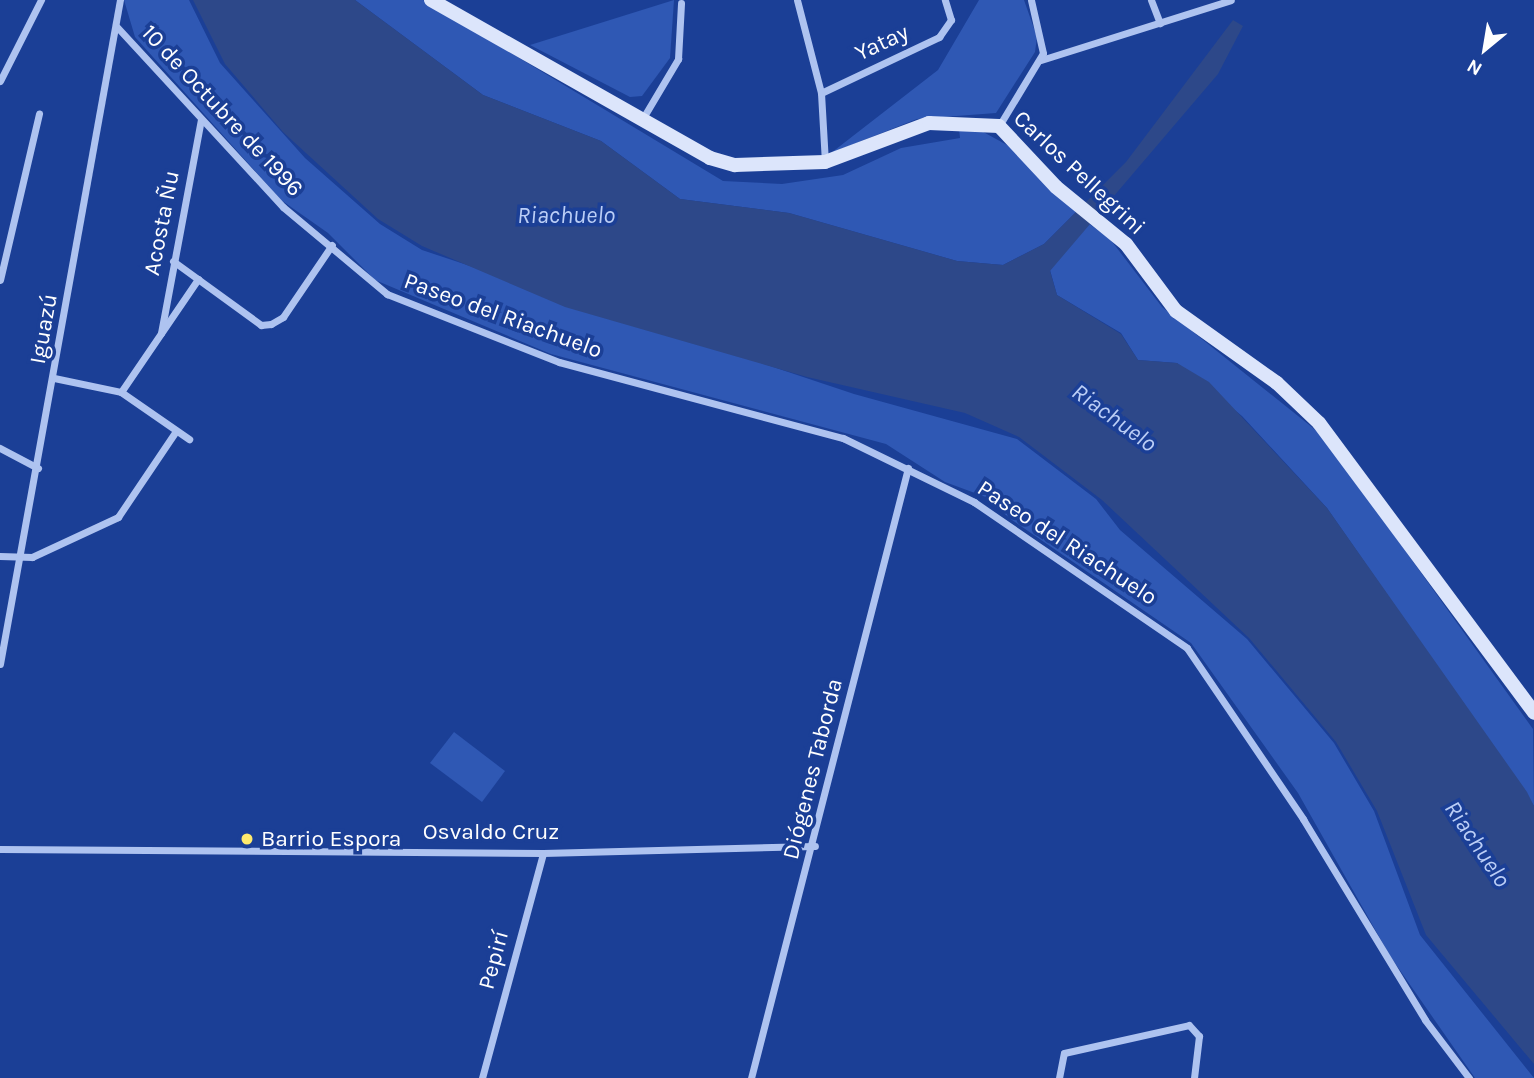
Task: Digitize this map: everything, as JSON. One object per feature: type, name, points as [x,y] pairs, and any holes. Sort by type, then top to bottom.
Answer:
[{"type":"street","points":[[0,82],[41,0]]},
{"type":"street","name":"Iguazú","points":[[0,664],[38,468],[120,0]]},
{"type":"street","name":"Carlos Pellegrini","points":[[431,0],[723,163],[825,162],[929,123],[999,126],[1066,195],[1114,233],[1176,311],[1277,383],[1319,423],[1534,713]]},
{"type":"street","points":[[797,0],[821,93],[825,162]]},
{"type":"street","name":"Yatay","points":[[821,93],[939,37],[951,20],[945,0]]},
{"type":"street","points":[[999,126],[1041,60],[1043,33],[1031,0]]},
{"type":"street","points":[[1151,0],[1160,23]]},
{"type":"street","points":[[1041,60],[1231,0]]},
{"type":"street","points":[[643,118],[678,59],[681,3]]},
{"type":"street","name":"10 de Octubre de 1996","points":[[117,27],[283,207],[332,245]]},
{"type":"street","points":[[0,280],[39,114]]},
{"type":"street","name":"Acosta Ñu","points":[[162,333],[173,261],[201,120]]},
{"type":"street","points":[[173,261],[261,325],[283,317],[332,245]]},
{"type":"street","name":"Paseo del Riachuelo","points":[[332,245],[387,294],[559,362],[842,438],[908,468],[1087,574],[1187,648],[1469,1078]]},
{"type":"street","name":"Acosta Ñu","points":[[121,392],[198,279]]},
{"type":"street","points":[[54,378],[121,392],[189,439]]},
{"type":"street","points":[[0,556],[21,558],[118,517],[176,431]]},
{"type":"street","points":[[0,448],[38,468]]},
{"type":"street","name":"Diógenes Taborda","points":[[751,1078],[815,846],[908,468]]},
{"type":"street","name":"Osvaldo Cruz","points":[[0,849],[543,853],[815,846]]},
{"type":"street","name":"Pepirí","points":[[482,1078],[543,853]]},
{"type":"street","points":[[1059,1078],[1065,1053],[1196,1028],[1194,1078]]},
{"type":"shaded area","points":[[124,0],[189,0],[220,63],[305,158],[380,224],[422,250],[854,394],[1017,439],[1096,499],[1120,530],[1247,639],[1334,743],[1374,811],[1420,935],[1534,1078],[1475,1078],[1390,956],[1298,793],[1191,643],[1012,520],[1000,510],[1002,503],[945,482],[886,444],[551,354],[375,280],[328,233],[281,200],[135,37]]},
{"type":"shaded area","points":[[355,0],[423,0],[723,181],[782,184],[843,175],[901,148],[960,138],[959,129],[976,128],[1018,151],[1076,212],[1044,244],[1003,265],[957,261],[789,213],[680,199],[601,141],[483,95]]},
{"type":"shaded area","points":[[674,0],[670,58],[642,96],[630,97],[530,45]]},
{"type":"shaded area","points":[[979,0],[1024,0],[1037,37],[1035,52],[996,113],[917,119],[831,153],[938,70]]},
{"type":"shaded area","points":[[1088,223],[1110,239],[1162,307],[1323,436],[1533,729],[1534,806],[1327,508],[1242,416],[1177,363],[1138,360],[1121,333],[1057,295],[1050,270]]},
{"type":"shaded area","points":[[454,732],[505,771],[482,802],[430,763]]},
{"type":"water","name":"Riachuelo","points":[[193,0],[355,0],[483,95],[601,141],[680,199],[789,213],[957,261],[1003,265],[1044,244],[1126,162],[1233,20],[1243,26],[1218,74],[1050,271],[1057,295],[1121,334],[1138,360],[1177,363],[1209,382],[1327,508],[1527,792],[1534,806],[1534,1064],[1426,935],[1377,811],[1336,742],[1249,638],[1102,500],[1019,437],[965,413],[807,377],[565,307],[422,246],[378,219],[283,132],[225,64]]},
{"type":"place","name":"Barrio Espora","points":[[247,839]]}]
